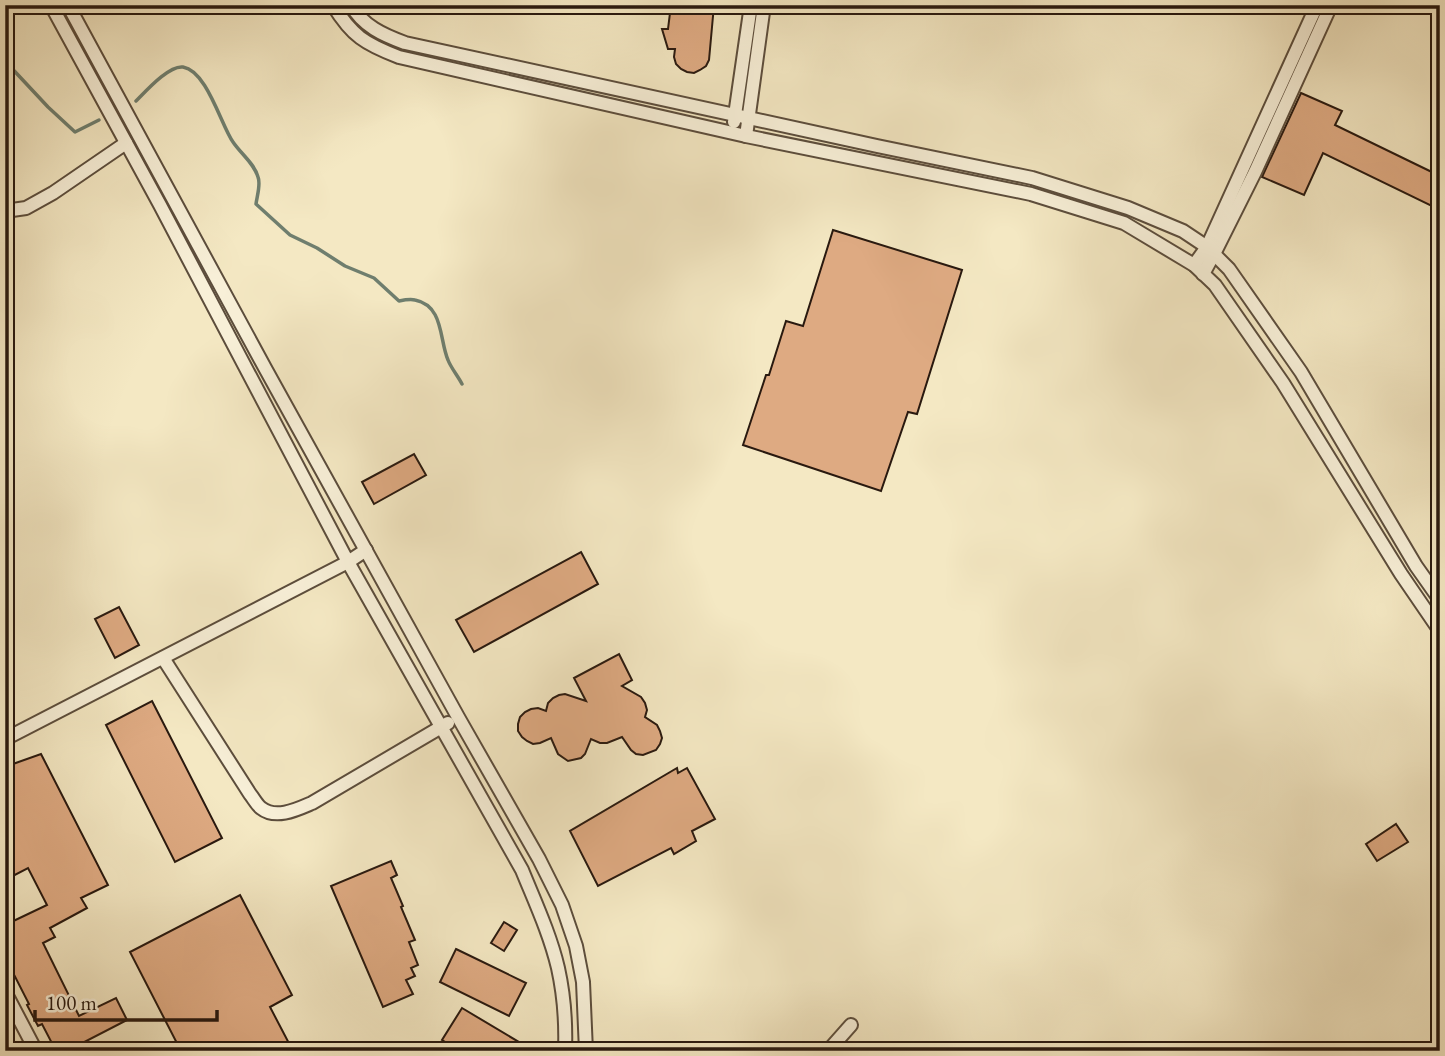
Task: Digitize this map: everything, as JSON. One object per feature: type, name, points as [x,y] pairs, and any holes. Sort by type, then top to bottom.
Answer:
[{"type":"street","points":[[51,5],[348,562],[516,859],[539,910],[559,972],[565,1051]]},
{"type":"street","points":[[68,5],[265,369],[539,859],[562,905],[576,946],[583,982],[586,1051]]},
{"type":"street","points":[[333,5],[344,24],[355,35],[373,47],[399,57],[746,136],[1031,194],[1124,223],[1171,250],[1215,285],[1283,383],[1401,574],[1440,631]]},
{"type":"street","points":[[351,5],[356,14],[381,34],[405,43],[1032,178],[1128,208],[1183,231],[1211,251],[1229,269],[1301,372],[1416,566],[1440,600]]},
{"type":"street","points":[[1211,251],[1317,5]]},
{"type":"street","points":[[1198,270],[1255,172],[1331,5]]},
{"type":"street","points":[[733,132],[757,10]]},
{"type":"street","points":[[746,136],[757,10]]},
{"type":"street","points":[[5,211],[26,208],[44,198],[126,143]]},
{"type":"street","points":[[1009,189],[1013,174]]},
{"type":"street","points":[[5,739],[348,562],[366,550]]},
{"type":"street","points":[[163,658],[250,794],[262,809],[274,814],[291,812],[312,803],[458,717]]},
{"type":"street","points":[[5,992],[36,1051]]},
{"type":"street","points":[[828,1051],[851,1025]]},
{"type":"building","points":[[671,5],[714,5],[709,60],[706,66],[694,73],[681,69],[676,64],[675,49],[668,49],[662,29],[668,29]]},
{"type":"building","points":[[1301,93],[1342,111],[1335,125],[1440,176],[1440,210],[1323,153],[1304,195],[1262,177]]},
{"type":"building","points":[[833,230],[962,270],[917,414],[908,412],[881,491],[743,445],[786,321],[803,326]]},
{"type":"building","points":[[414,454],[426,475],[374,504],[362,482]]},
{"type":"building","points":[[581,552],[598,584],[474,652],[456,620]]},
{"type":"building","points":[[119,607],[139,645],[115,658],[95,619]]},
{"type":"building","points":[[619,654],[632,680],[622,686],[641,697],[647,710],[645,717],[657,725],[660,731],[662,738],[656,750],[643,755],[636,754],[622,737],[607,743],[591,739],[581,758],[568,761],[558,754],[551,738],[533,744],[522,737],[518,724],[525,712],[538,708],[546,711],[548,703],[559,695],[565,694],[586,701],[574,678]]},
{"type":"building","points":[[152,701],[222,838],[175,862],[106,725]]},
{"type":"building","points":[[41,754],[108,885],[81,898],[87,908],[50,928],[55,937],[43,943],[79,1016],[116,998],[127,1020],[67,1051],[56,1051],[42,1024],[38,1026],[5,957],[5,925],[47,905],[28,868],[5,880],[5,770],[13,764]]},
{"type":"building","points":[[677,768],[678,773],[687,768],[715,819],[692,831],[696,841],[674,854],[671,848],[598,886],[570,831]]},
{"type":"building","points":[[1396,824],[1408,842],[1377,861],[1366,844]]},
{"type":"building","points":[[391,861],[397,875],[391,878],[415,940],[409,942],[418,965],[411,968],[415,976],[406,980],[413,994],[383,1007],[331,886]]},
{"type":"building","points":[[240,895],[292,995],[270,1007],[293,1051],[181,1051],[130,952]]},
{"type":"building","points":[[504,922],[517,930],[504,951],[491,943]]},
{"type":"building","points":[[456,949],[526,983],[509,1016],[440,982]]},
{"type":"building","points":[[462,1008],[534,1051],[460,1051],[442,1040]]},
{"type":"waterway","points":[[5,61],[75,132],[99,120]]},
{"type":"waterway","points":[[136,101],[171,70],[183,67],[192,71],[206,88],[233,142],[256,172],[259,180],[256,204],[290,235],[345,266],[374,278],[399,301],[415,300],[431,309],[439,324],[448,360],[462,384]]}]
